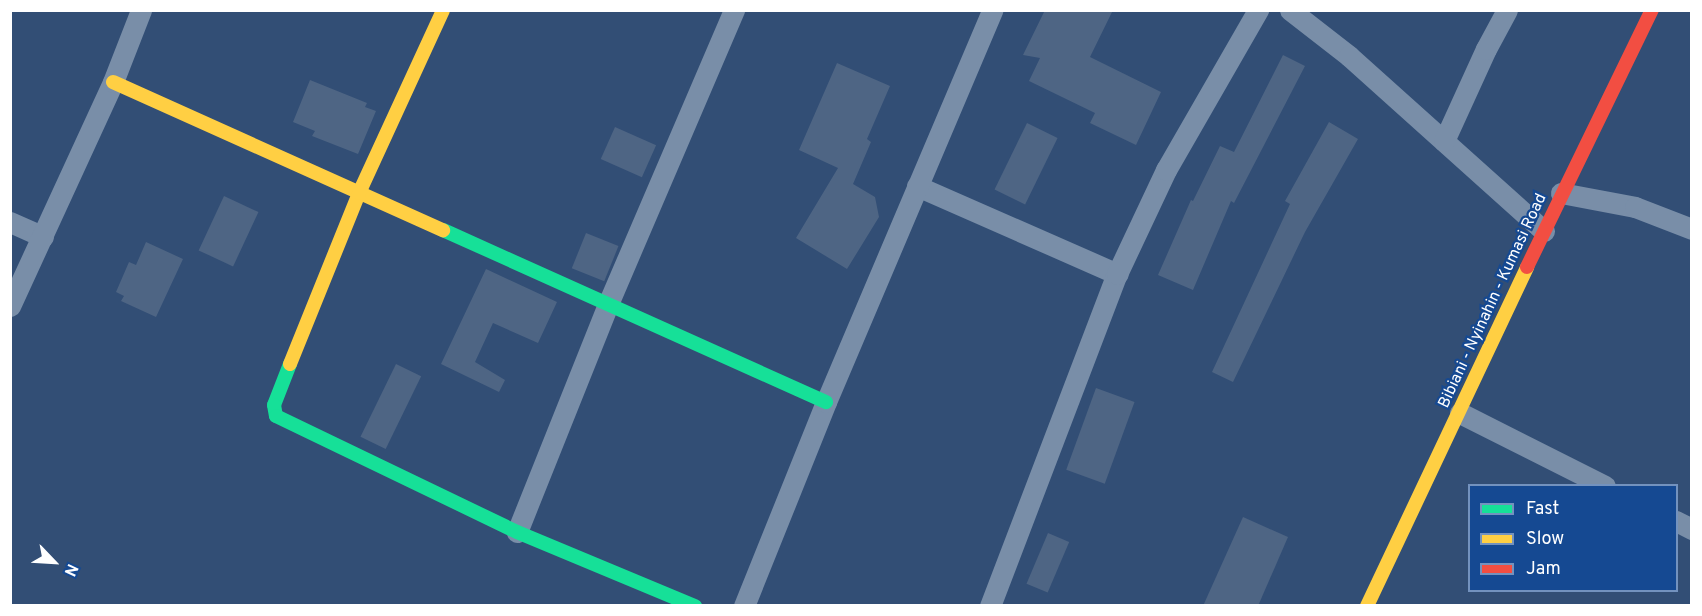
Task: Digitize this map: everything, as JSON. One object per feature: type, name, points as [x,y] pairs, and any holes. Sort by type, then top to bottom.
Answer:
[{"type":"street","points":[[10,306],[113,82],[141,10]]},
{"type":"street","points":[[443,10],[359,193],[274,405],[276,416],[517,532],[695,606]]},
{"type":"street","points":[[517,532],[608,304],[734,10]]},
{"type":"street","points":[[744,606],[826,402],[992,10]]},
{"type":"street","points":[[990,606],[1118,274],[1166,170],[1258,10]]},
{"type":"street","points":[[1290,10],[1349,56],[1544,231]]},
{"type":"street","points":[[1444,141],[1486,49],[1507,10]]},
{"type":"street","name":"Bibiani - Nyinahin - Kumasi Road","points":[[1367,606],[1460,413],[1561,193],[1652,10]]},
{"type":"street","points":[[113,82],[826,402]]},
{"type":"street","points":[[917,186],[1118,274]]},
{"type":"street","points":[[1561,193],[1635,207],[1692,229]]},
{"type":"street","points":[[10,222],[42,237]]},
{"type":"street","points":[[1460,413],[1601,484]]},
{"type":"street","points":[[1678,522],[1692,529]]},
{"type":"building","points":[[1045,10],[1113,10],[1090,57],[1161,92],[1136,145],[1090,123],[1095,113],[1029,81],[1040,58],[1023,55]]},
{"type":"building","points":[[1283,55],[1305,66],[1234,203],[1231,201],[1193,290],[1158,275],[1191,200],[1193,201],[1220,146],[1234,152]]},
{"type":"building","points":[[837,63],[890,86],[867,139],[871,142],[853,184],[875,197],[879,217],[847,269],[796,238],[838,168],[799,150]]},
{"type":"building","points":[[310,80],[367,103],[365,107],[376,111],[358,154],[312,136],[315,131],[293,122]]},
{"type":"building","points":[[1329,122],[1358,139],[1305,232],[1233,382],[1212,372],[1290,204],[1285,201]]},
{"type":"building","points":[[1027,123],[1058,138],[1025,204],[995,190]]},
{"type":"building","points":[[615,127],[656,145],[642,177],[601,159]]},
{"type":"building","points":[[224,196],[258,212],[233,266],[199,250]]},
{"type":"building","points":[[586,233],[618,246],[604,281],[572,268]]},
{"type":"building","points":[[146,242],[183,259],[156,317],[121,301],[124,296],[116,292],[129,262],[136,265]]},
{"type":"building","points":[[486,269],[557,302],[538,343],[493,323],[475,362],[505,380],[499,392],[441,364]]},
{"type":"building","points":[[396,364],[421,376],[386,449],[360,437]]},
{"type":"building","points":[[1096,388],[1135,402],[1105,484],[1066,470]]},
{"type":"building","points":[[1243,517],[1288,537],[1258,606],[1203,606]]},
{"type":"building","points":[[1048,533],[1069,542],[1048,593],[1027,584]]},
{"type":"traffic: fast","points":[[443,230],[826,402]]},
{"type":"traffic: fast","points":[[290,364],[274,405],[276,416],[517,532],[695,606]]},
{"type":"traffic: slow","points":[[290,364],[359,193],[443,10]]},
{"type":"traffic: slow","points":[[113,82],[443,230]]},
{"type":"traffic: slow","points":[[1367,606],[1527,267]]},
{"type":"traffic: jam","points":[[1527,267],[1652,10]]}]
